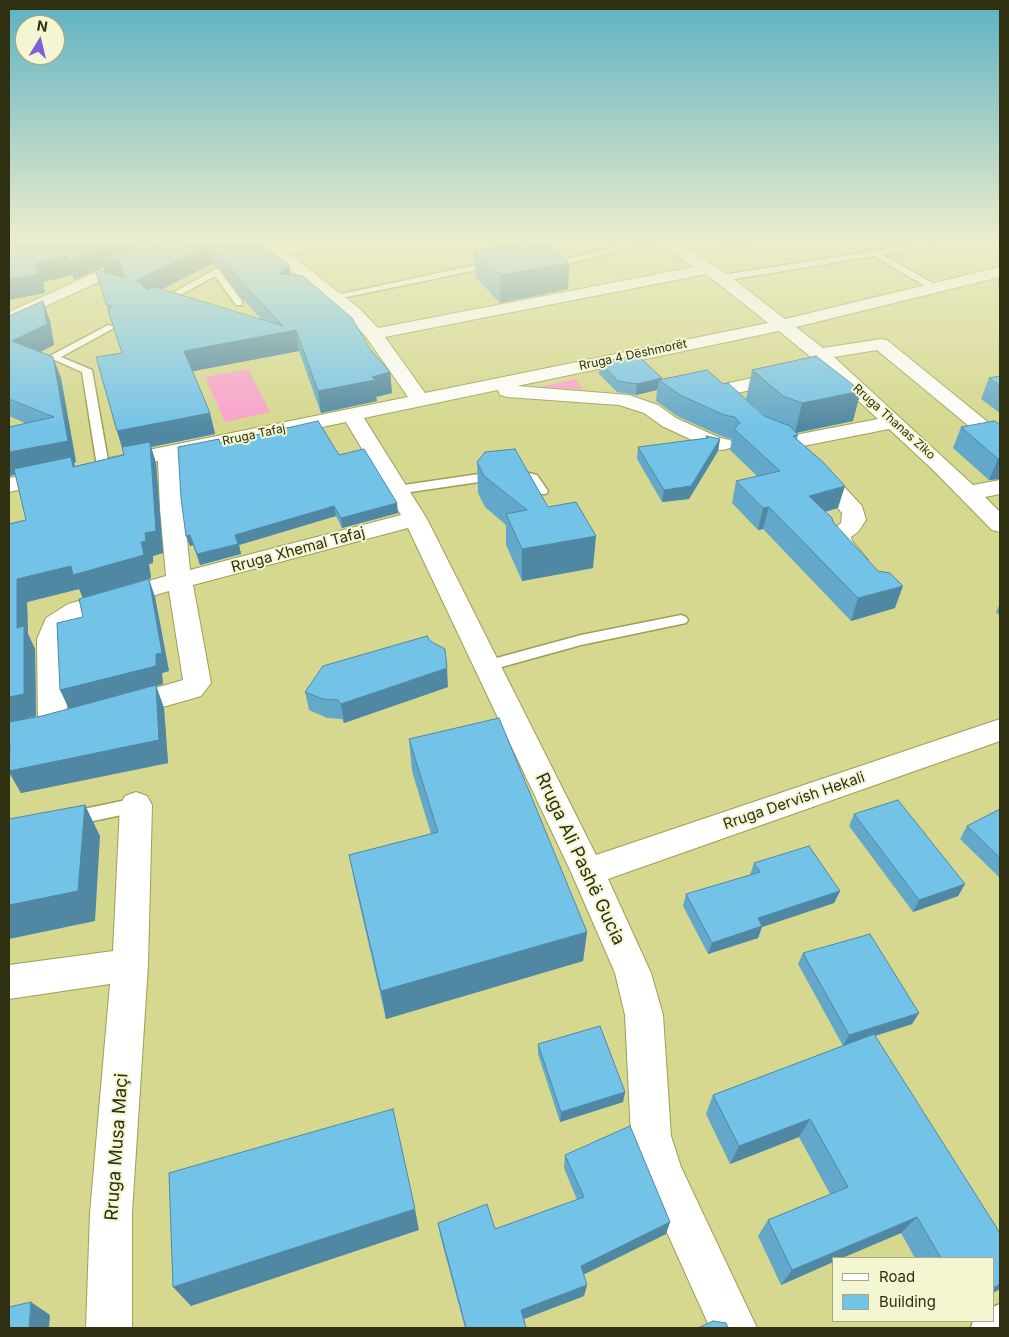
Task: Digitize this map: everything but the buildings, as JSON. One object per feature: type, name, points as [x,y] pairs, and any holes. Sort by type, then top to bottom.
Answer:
[{"type":"street","points":[[9,318],[41,303]]},
{"type":"street","points":[[344,303],[374,334],[419,399]]},
{"type":"street","points":[[374,334],[546,303]]},
{"type":"street","name":"Rruga Thanas Ziko","points":[[755,303],[819,354],[1000,525]]},
{"type":"street","name":"Rruga 4 Dëshmorët","points":[[352,414],[782,324],[870,303]]},
{"type":"street","points":[[819,354],[881,344],[1000,442]]},
{"type":"street","points":[[776,379],[722,390],[761,434],[793,442],[893,422]]},
{"type":"street","points":[[465,390],[577,394],[622,399],[651,409],[669,422],[718,445],[723,444]]},
{"type":"street","name":"Rruga Tafaj","points":[[9,485],[352,414]]},
{"type":"street","name":"Rruga Ali Pashë Gucia","points":[[352,414],[415,518],[588,872],[633,973],[644,1015],[651,1136],[662,1173],[734,1328]]},
{"type":"street","points":[[793,442],[851,506],[854,520],[850,527],[839,535],[840,543],[874,579]]},
{"type":"street","name":"Rruga Xhemal Tafaj","points":[[168,452],[171,509],[180,582],[197,683],[191,690],[40,729],[50,639],[55,624],[77,610],[180,582],[415,518]]},
{"type":"street","points":[[968,493],[1000,487]]},
{"type":"street","name":"Rruga Dervish Hekali","points":[[588,872],[1000,730]]},
{"type":"street","name":"Rruga Musa Maçi","points":[[109,1328],[111,1213],[130,965],[136,805]]},
{"type":"street","points":[[9,982],[130,965]]},
{"type":"lane","points":[[53,357],[111,327]]},
{"type":"lane","points":[[39,352],[87,370],[87,469]]},
{"type":"lane","points":[[397,490],[513,473],[533,478],[542,491]]},
{"type":"lane","points":[[487,666],[581,640],[681,620]]},
{"type":"lane","points":[[52,822],[136,805]]},
{"type":"shaded area","points":[[248,369],[270,412],[225,422],[205,377]]},
{"type":"shaded area","points":[[575,379],[584,389],[535,388]]}]
